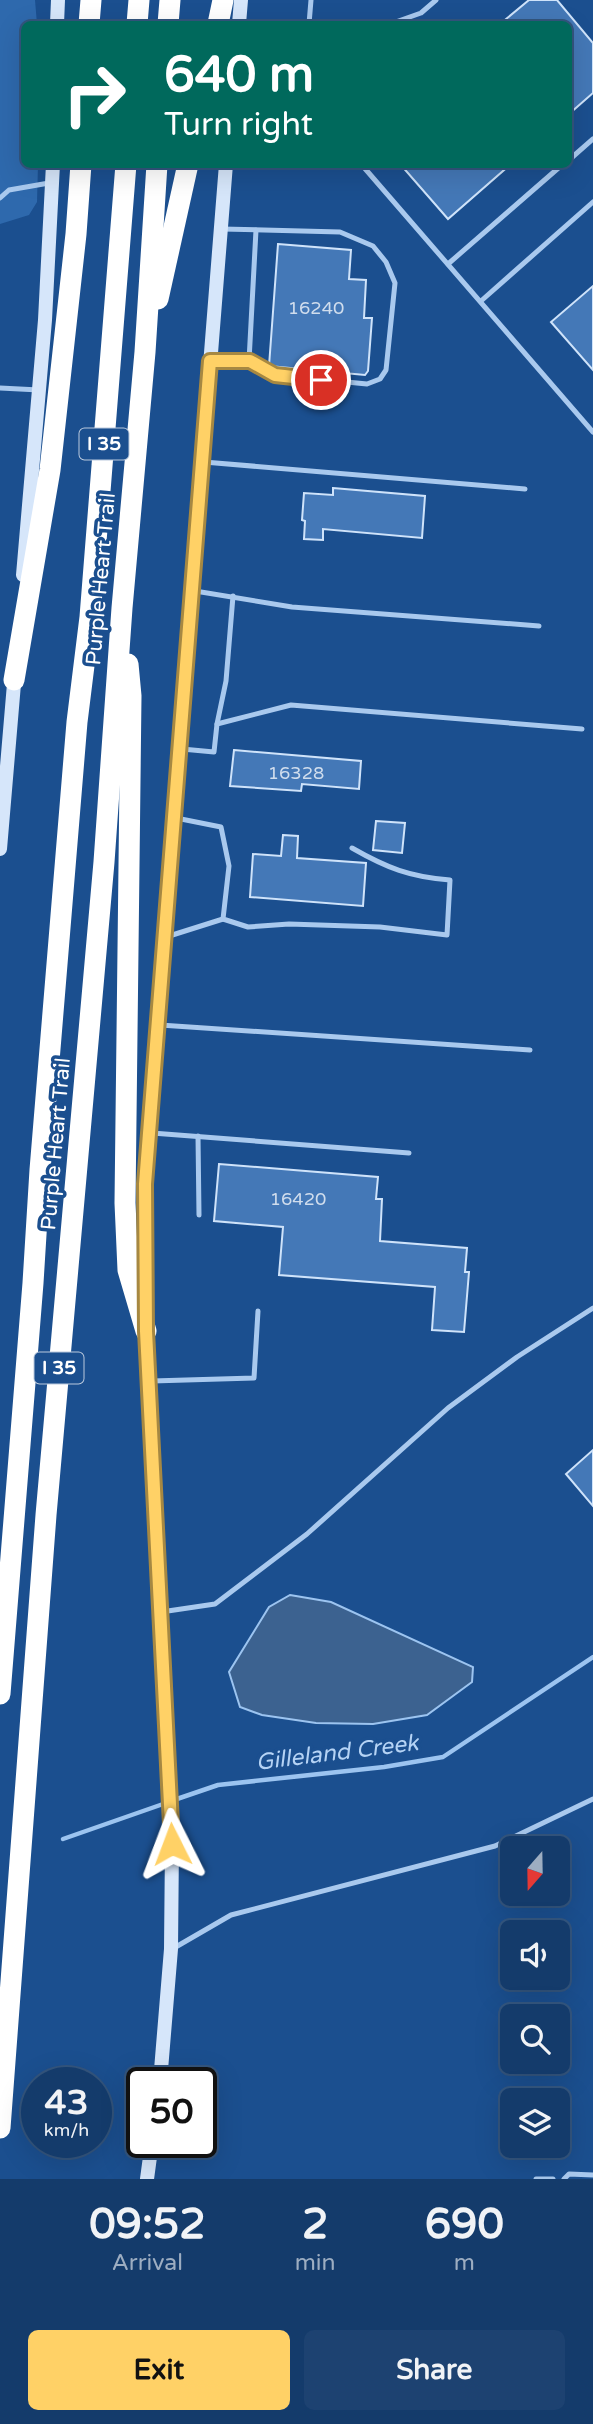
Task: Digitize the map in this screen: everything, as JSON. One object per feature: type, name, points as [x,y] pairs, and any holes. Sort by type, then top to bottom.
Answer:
[{"type":"highway","points":[[89,21],[91,0]]},
{"type":"highway","points":[[137,21],[139,0]]},
{"type":"highway","points":[[168,21],[170,0]]},
{"type":"highway","points":[[219,21],[223,0]]},
{"type":"highway","points":[[14,680],[50,470],[81,168]]},
{"type":"highway","name":"Purple Heart Trail","points":[[0,1694],[41,1156],[77,722],[90,617],[126,168]]},
{"type":"highway","name":"Purple Heart Trail","points":[[0,2127],[46,1515],[81,1142],[122,608],[145,352],[157,168]]},
{"type":"highway","points":[[145,352],[187,168]]},
{"type":"highway","points":[[122,608],[131,696],[125,1203],[128,1270],[146,1331]]},
{"type":"main road","points":[[57,21],[58,0]]},
{"type":"main road","points":[[239,21],[241,0]]},
{"type":"main road","points":[[0,849],[3,774],[14,680],[39,390],[52,168]]},
{"type":"main road","points":[[161,2067],[171,1949],[172,1844],[148,1381],[145,1184],[226,168]]},
{"type":"main road","points":[[147,2179],[150,2158]]},
{"type":"lane","points":[[309,21],[311,0]]},
{"type":"lane","points":[[398,21],[421,13],[436,0]]},
{"type":"lane","points":[[572,157],[593,139]]},
{"type":"lane","points":[[364,168],[593,432]]},
{"type":"lane","points":[[448,264],[558,168]]},
{"type":"lane","points":[[0,198],[9,191],[52,183]]},
{"type":"lane","points":[[481,302],[593,202]]},
{"type":"lane","points":[[210,361],[250,361],[275,375],[367,384],[380,379],[386,370],[395,283],[386,262],[373,246],[340,232],[221,229]]},
{"type":"lane","points":[[250,361],[256,230]]},
{"type":"lane","points":[[0,388],[39,390]]},
{"type":"lane","points":[[202,462],[525,489]]},
{"type":"lane","points":[[192,590],[292,607],[539,626]]},
{"type":"lane","points":[[179,748],[214,752],[226,681],[233,596]]},
{"type":"lane","points":[[217,724],[291,705],[582,729]]},
{"type":"lane","points":[[173,817],[220,827],[229,866],[223,919]]},
{"type":"lane","points":[[163,938],[223,919],[248,927],[289,924],[356,926],[447,935],[450,880],[418,878],[377,863],[352,848]]},
{"type":"lane","points":[[157,1024],[530,1050]]},
{"type":"lane","points":[[149,1133],[409,1153]]},
{"type":"lane","points":[[198,1136],[199,1215]]},
{"type":"lane","points":[[160,1612],[215,1604],[307,1534],[448,1408],[517,1357],[593,1308]]},
{"type":"lane","points":[[148,1381],[254,1378],[258,1311]]},
{"type":"lane","points":[[171,1949],[231,1914],[495,1846],[593,1799]]},
{"type":"lane","points":[[564,2179],[569,2174],[593,2175]]},
{"type":"lane","points":[[536,2179],[552,2179]]},
{"type":"shaded area","points":[[0,0],[35,0],[37,21],[21,21],[21,168],[38,168],[37,202],[29,215],[0,224]]},
{"type":"shaded area","points":[[290,1595],[331,1602],[473,1667],[472,1682],[427,1715],[373,1724],[316,1723],[262,1715],[240,1707],[229,1672],[269,1607]]},
{"type":"building","points":[[529,0],[557,0],[593,43],[593,93],[572,111],[572,21],[504,21]]},
{"type":"building","points":[[403,168],[506,168],[448,219]]},
{"type":"building","points":[[278,244],[351,250],[349,279],[366,280],[364,318],[372,318],[368,371],[365,375],[269,366]]},
{"type":"building","points":[[593,286],[593,370],[551,322]]},
{"type":"building","points":[[333,488],[425,496],[422,538],[323,529],[323,540],[304,539],[304,493],[333,495]]},
{"type":"building","points":[[234,750],[361,761],[359,789],[302,784],[301,791],[230,786]]},
{"type":"building","points":[[376,821],[405,823],[402,853],[373,850]]},
{"type":"building","points":[[283,835],[298,836],[297,858],[366,863],[363,906],[250,897],[253,854],[281,856]]},
{"type":"building","points":[[219,1164],[378,1177],[376,1199],[382,1199],[380,1241],[467,1248],[465,1272],[469,1272],[464,1332],[432,1330],[435,1287],[279,1275],[283,1227],[214,1221]]},
{"type":"building","points":[[593,1450],[593,1506],[566,1474]]},
{"type":"waterway","name":"Gilleland Creek","points":[[174,1800],[218,1785],[384,1767],[443,1757],[593,1657]]},
{"type":"waterway","name":"Gilleland Creek","points":[[63,1839],[166,1803]]},
{"type":"route","points":[[172,1844],[146,1331],[145,1184],[210,361],[250,361],[275,375],[321,380]]}]
